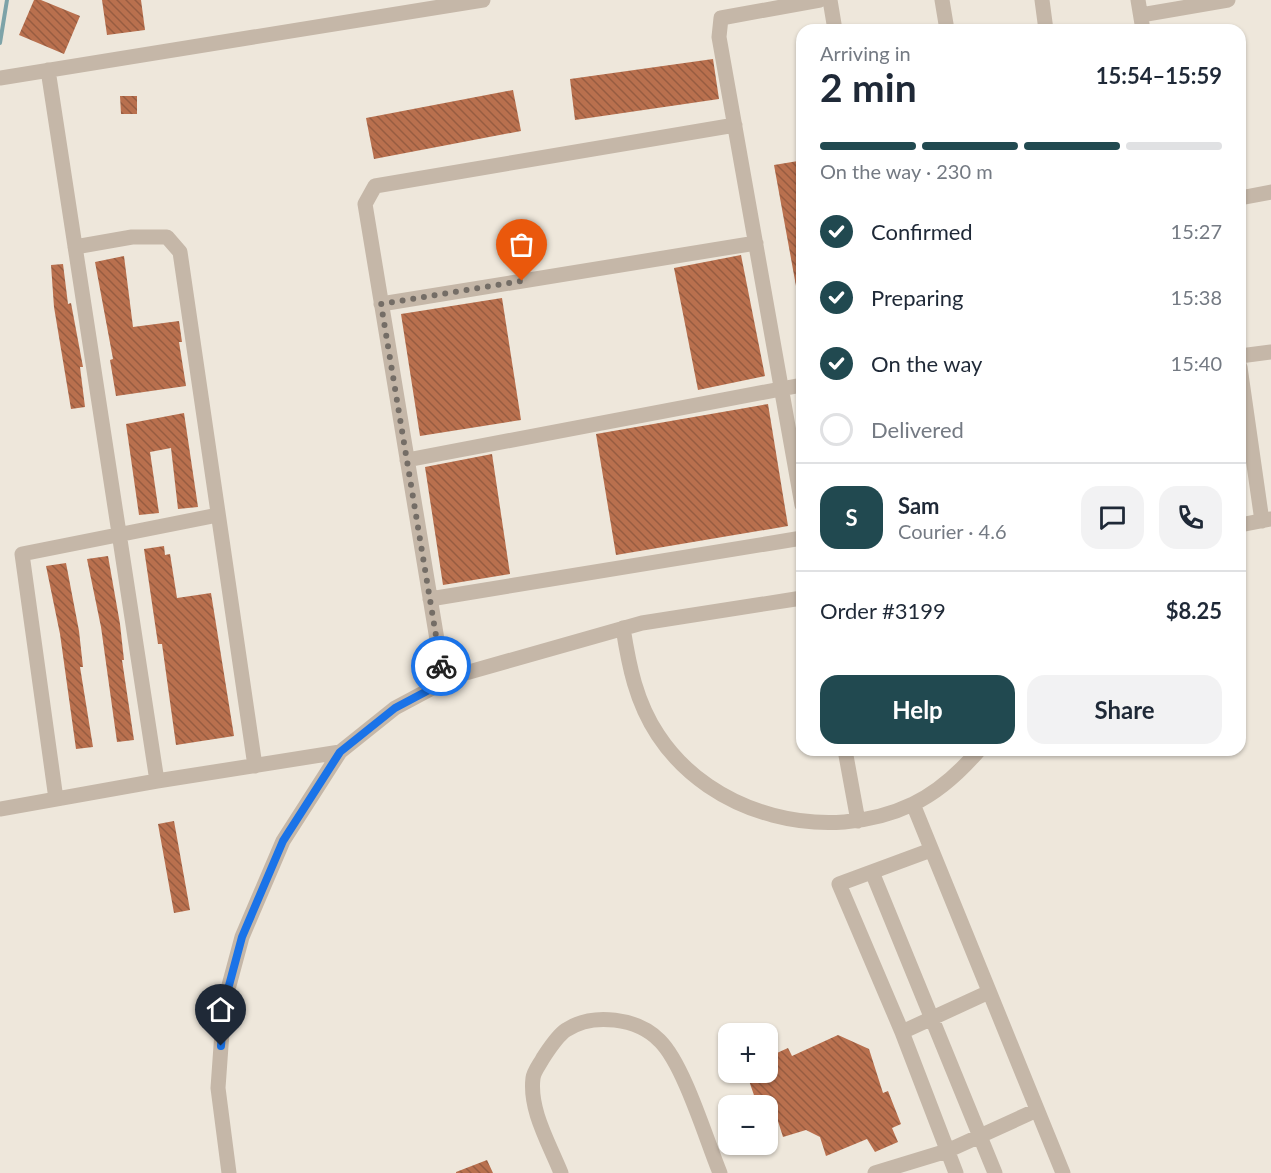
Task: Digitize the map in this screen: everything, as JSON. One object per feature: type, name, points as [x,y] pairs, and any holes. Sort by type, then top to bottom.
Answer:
[{"type":"street","points":[[0,78],[402,6],[483,0]]},
{"type":"street","points":[[796,470],[719,38],[722,18],[820,0]]},
{"type":"street","points":[[830,0],[834,24]]},
{"type":"street","points":[[942,0],[946,24]]},
{"type":"street","points":[[1042,0],[1045,24]]},
{"type":"street","points":[[1140,15],[1228,0]]},
{"type":"street","points":[[48,70],[157,781]]},
{"type":"street","points":[[444,682],[365,204],[375,186],[735,125]]},
{"type":"street","points":[[1246,197],[1271,192]]},
{"type":"street","points":[[75,247],[132,237],[167,237],[180,252],[255,766]]},
{"type":"street","points":[[381,304],[756,243]]},
{"type":"street","points":[[1246,355],[1271,352]]},
{"type":"street","points":[[407,460],[796,386]]},
{"type":"street","points":[[1246,402],[1266,520],[1246,524]]},
{"type":"street","points":[[56,799],[22,554],[218,515]]},
{"type":"street","points":[[430,599],[796,539]]},
{"type":"street","points":[[229,1173],[218,1088],[224,1004],[242,937],[283,841],[340,752],[395,708],[455,676],[623,628],[796,599]]},
{"type":"street","points":[[623,628],[633,684],[658,735],[696,778],[745,807],[801,822],[858,821],[913,804],[960,772],[975,756]]},
{"type":"street","points":[[0,809],[340,752]]},
{"type":"street","points":[[846,756],[858,821]]},
{"type":"street","points":[[913,804],[1063,1173]]},
{"type":"street","points":[[931,850],[839,884],[902,1032],[956,1173]]},
{"type":"street","points":[[872,872],[995,1173]]},
{"type":"street","points":[[902,1032],[989,992]]},
{"type":"street","points":[[561,1173],[532,1099],[533,1075],[549,1049],[566,1030],[594,1020],[625,1021],[649,1032],[660,1041],[675,1062],[720,1173]]},
{"type":"street","points":[[874,1173],[947,1151],[1037,1110]]},
{"type":"building","points":[[34,0],[41,0],[80,16],[64,54],[19,35]]},
{"type":"building","points":[[102,0],[141,0],[145,30],[107,35]]},
{"type":"building","points":[[713,59],[719,99],[575,120],[570,79]]},
{"type":"building","points":[[513,90],[521,131],[374,159],[366,118]]},
{"type":"building","points":[[120,96],[137,96],[137,114],[121,114]]},
{"type":"building","points":[[796,161],[796,286],[774,165]]},
{"type":"building","points":[[741,255],[765,376],[698,390],[674,268]]},
{"type":"building","points":[[124,256],[133,327],[179,321],[182,342],[179,342],[186,386],[116,396],[110,360],[113,359],[95,262]]},
{"type":"building","points":[[63,264],[68,304],[71,303],[83,367],[80,367],[85,407],[71,409],[54,307],[51,265]]},
{"type":"building","points":[[502,298],[521,420],[420,436],[401,314]]},
{"type":"building","points":[[768,404],[788,526],[616,555],[596,434]]},
{"type":"building","points":[[184,413],[198,507],[178,509],[171,448],[150,452],[159,513],[139,515],[126,424]]},
{"type":"building","points":[[492,454],[510,574],[443,585],[425,467]]},
{"type":"building","points":[[164,546],[165,555],[170,554],[177,598],[211,593],[234,736],[176,745],[162,644],[158,644],[144,549]]},
{"type":"building","points":[[108,556],[120,624],[124,660],[122,660],[134,740],[117,742],[101,627],[87,559]]},
{"type":"building","points":[[66,563],[79,631],[83,667],[80,667],[93,747],[76,749],[60,634],[46,566]]},
{"type":"building","points":[[174,821],[190,910],[174,913],[158,824]]},
{"type":"building","points":[[838,1035],[869,1049],[883,1093],[888,1091],[901,1124],[892,1128],[898,1142],[875,1152],[867,1139],[826,1156],[820,1137],[806,1130],[783,1137],[778,1121],[778,1095],[754,1095],[750,1083],[778,1083],[778,1052],[788,1048],[792,1056]]},
{"type":"building","points":[[487,1160],[493,1173],[456,1173],[456,1172]]},
{"type":"waterway","points":[[0,43],[7,0]]},
{"type":"way so far","points":[[441,666],[381,304],[522,281]]},
{"type":"route","points":[[221,1046],[224,1004],[242,937],[283,841],[340,752],[395,708],[444,682],[441,666]]}]
